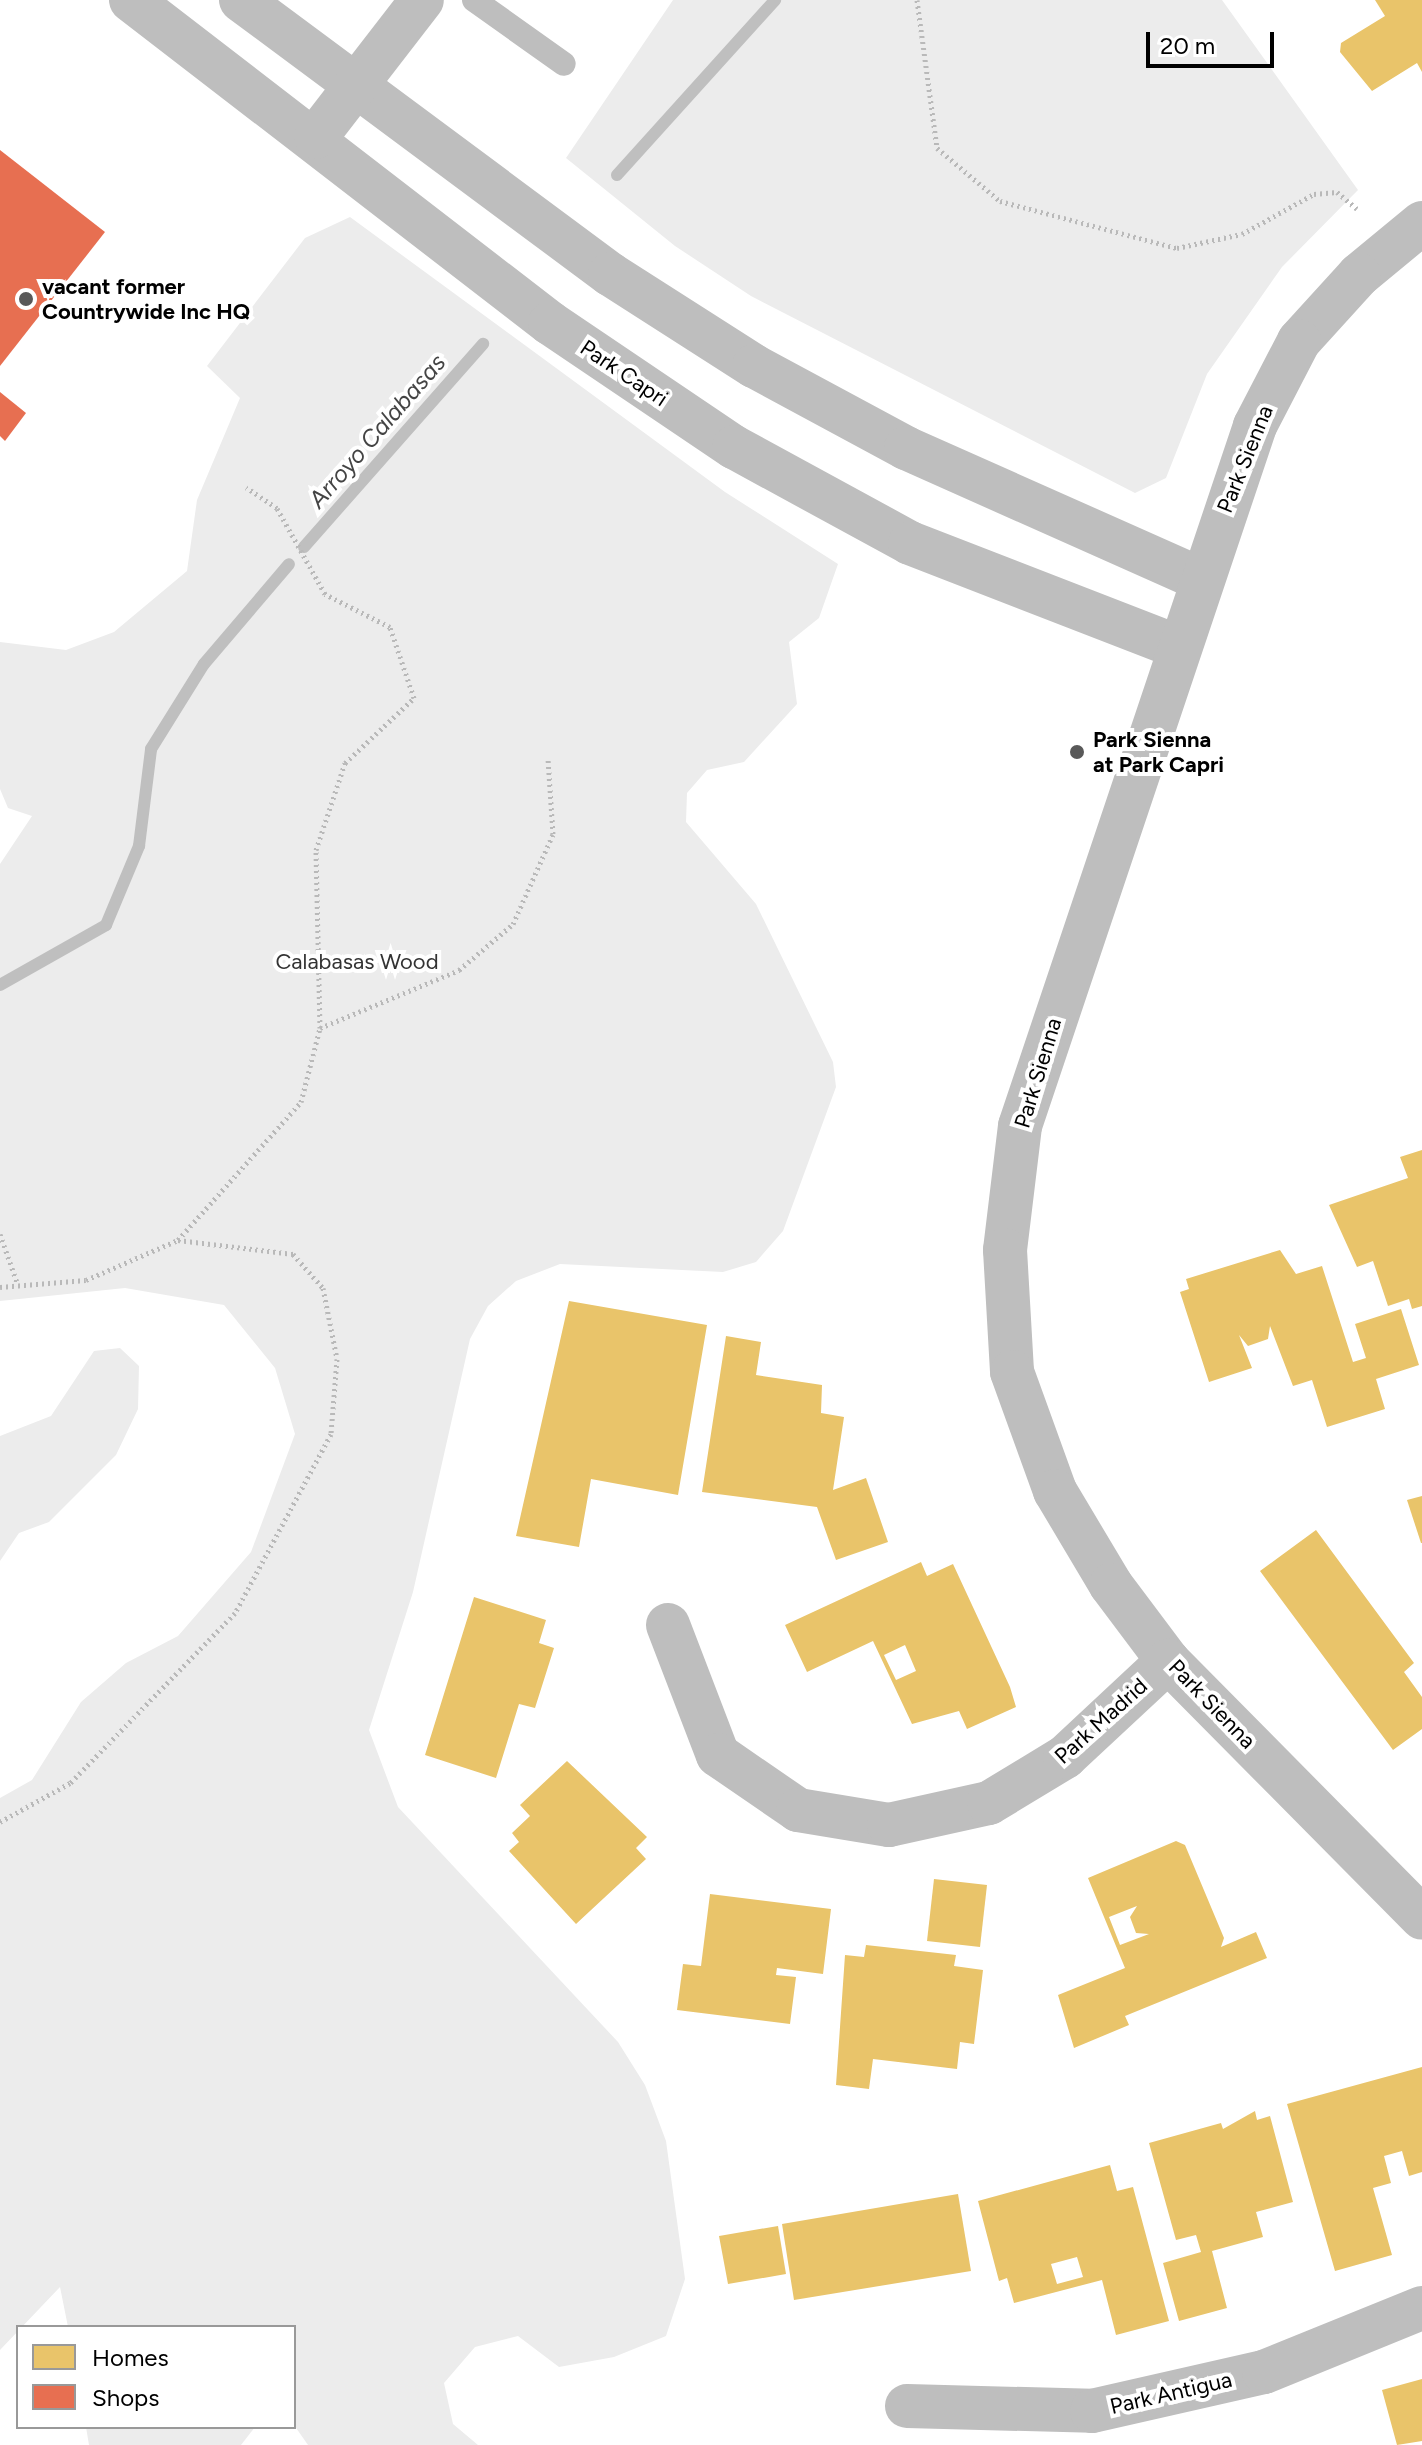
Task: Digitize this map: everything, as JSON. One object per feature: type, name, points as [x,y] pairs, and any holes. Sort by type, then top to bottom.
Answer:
[{"type":"street","name":"Park Capri","points":[[131,0],[316,137],[550,323],[734,447],[910,543],[1176,646]]},
{"type":"street","points":[[241,0],[610,274],[754,366],[906,448],[1198,578]]},
{"type":"street","points":[[316,137],[422,0]]},
{"type":"street","name":"Park Sienna","points":[[1415,1898],[1168,1661],[1055,1491],[1012,1372],[1005,1250],[1020,1126],[1198,578],[1255,426],[1299,341],[1359,275],[1422,223]]},
{"type":"street","name":"Park Madrid","points":[[668,1625],[718,1755],[798,1810],[889,1825],[989,1803],[1065,1757],[1168,1661]]},
{"type":"street","name":"Park Antigua","points":[[907,2406],[1092,2411],[1264,2372],[1422,2308]]},
{"type":"lane","points":[[474,0],[564,64]]},
{"type":"path","points":[[917,0],[937,148],[1000,201],[1177,248],[1242,234],[1314,194],[1337,192],[1357,209]]},
{"type":"path","points":[[0,1287],[86,1280],[178,1240],[301,1102],[320,1028],[316,850],[345,763],[414,698],[390,627],[325,594],[277,508],[246,487]]},
{"type":"path","points":[[320,1028],[459,970],[513,924],[553,834],[548,759]]},
{"type":"path","points":[[0,1234],[18,1285]]},
{"type":"path","points":[[0,1822],[70,1783],[235,1613],[331,1434],[337,1359],[323,1288],[293,1254],[178,1240]]},
{"type":"green space","points":[[673,0],[1222,0],[1358,190],[1282,267],[1207,374],[1166,478],[1135,493],[751,296],[675,246],[566,158]]},
{"type":"green space","name":"Calabasas Wood","points":[[350,217],[725,492],[838,564],[819,618],[789,642],[797,704],[744,762],[707,770],[687,793],[686,822],[756,904],[833,1062],[836,1087],[783,1231],[756,1262],[723,1272],[560,1264],[516,1281],[488,1306],[470,1339],[413,1592],[369,1730],[398,1807],[618,2042],[645,2085],[666,2141],[685,2279],[666,2336],[614,2357],[559,2367],[518,2336],[475,2347],[444,2383],[453,2424],[478,2445],[308,2445],[296,2428],[296,2325],[68,2325],[60,2287],[24,2325],[16,2325],[16,2333],[0,2350],[0,1798],[32,1780],[81,1702],[126,1663],[178,1636],[251,1552],[295,1434],[275,1368],[224,1305],[125,1288],[0,1301],[0,864],[32,816],[8,808],[0,789],[0,642],[66,650],[114,632],[187,571],[197,500],[240,398],[207,366],[305,238]]},
{"type":"green space","points":[[120,1348],[139,1366],[138,1409],[116,1455],[49,1522],[19,1533],[0,1561],[0,1436],[51,1416],[94,1351]]},
{"type":"green space","points":[[86,2429],[253,2429],[241,2445],[89,2445]]},
{"type":"building: Homes","points":[[1375,0],[1422,0],[1422,72],[1417,63],[1372,91],[1340,52],[1341,43],[1385,16]]},
{"type":"building: Homes","points":[[1422,1150],[1422,1306],[1412,1309],[1409,1299],[1388,1306],[1373,1261],[1357,1267],[1329,1205],[1408,1178],[1400,1157]]},
{"type":"building: Homes","points":[[1280,1250],[1296,1274],[1322,1266],[1353,1362],[1366,1358],[1355,1324],[1401,1309],[1419,1365],[1376,1379],[1385,1409],[1327,1427],[1312,1380],[1293,1386],[1270,1326],[1268,1339],[1248,1346],[1239,1335],[1252,1368],[1209,1382],[1180,1292],[1189,1289],[1186,1279]]},
{"type":"building: Homes","points":[[569,1301],[707,1325],[678,1495],[591,1479],[579,1547],[516,1536]]},
{"type":"building: Homes","points":[[726,1336],[761,1342],[756,1375],[822,1385],[821,1413],[844,1417],[833,1490],[866,1478],[888,1542],[836,1560],[817,1507],[702,1492]]},
{"type":"building: Homes","points":[[1422,1496],[1422,1543],[1421,1543],[1407,1500]]},
{"type":"building: Homes","points":[[1316,1530],[1414,1663],[1404,1672],[1422,1697],[1422,1729],[1393,1750],[1260,1571]]},
{"type":"building: Homes","points":[[921,1562],[927,1576],[953,1564],[1010,1687],[1016,1707],[967,1729],[959,1711],[912,1724],[873,1641],[807,1672],[785,1625]],"holes":[[[905,1645],[916,1671],[896,1680],[884,1655]]]},
{"type":"building: Homes","points":[[474,1597],[546,1620],[539,1643],[554,1648],[535,1708],[519,1704],[496,1778],[425,1755]]},
{"type":"building: Homes","points":[[567,1761],[647,1837],[636,1848],[646,1859],[576,1924],[509,1851],[519,1842],[512,1833],[530,1816],[520,1805]]},
{"type":"building: Homes","points":[[1176,1841],[1185,1845],[1224,1938],[1221,1947],[1256,1932],[1267,1958],[1125,2016],[1129,2025],[1074,2048],[1058,1995],[1125,1968],[1088,1878]],"holes":[[[1137,1906],[1130,1917],[1136,1933],[1149,1934],[1120,1945],[1109,1917]]]},
{"type":"building: Homes","points":[[934,1879],[987,1885],[980,1947],[927,1941]]},
{"type":"building: Homes","points":[[710,1894],[831,1909],[823,1974],[777,1968],[776,1975],[796,1977],[790,2024],[677,2010],[683,1964],[701,1966]]},
{"type":"building: Homes","points":[[866,1945],[956,1955],[954,1966],[983,1970],[974,2044],[960,2042],[957,2069],[873,2059],[869,2089],[836,2085],[845,1955],[864,1957]]},
{"type":"building: Homes","points":[[1422,2067],[1422,2172],[1409,2176],[1402,2151],[1384,2156],[1391,2183],[1373,2188],[1392,2255],[1335,2271],[1287,2104]]},
{"type":"building: Homes","points":[[1255,2111],[1257,2120],[1270,2116],[1293,2202],[1256,2212],[1263,2237],[1212,2251],[1227,2308],[1179,2321],[1163,2263],[1201,2252],[1196,2235],[1176,2240],[1149,2143],[1221,2123],[1223,2129]]},
{"type":"building: Homes","points":[[1110,2165],[1117,2191],[1133,2187],[1169,2321],[1116,2335],[1102,2280],[1014,2303],[1007,2278],[999,2281],[978,2201]],"holes":[[[1077,2257],[1083,2277],[1057,2284],[1051,2264]]]},
{"type":"building: Homes","points":[[958,2194],[971,2271],[794,2300],[782,2224]]},
{"type":"building: Homes","points":[[778,2226],[786,2274],[728,2284],[719,2236]]},
{"type":"building: Homes","points":[[1422,2379],[1422,2441],[1397,2445],[1382,2390]]},
{"type":"building: Shops","name":"vacant former Countrywide Inc HQ","points":[[0,150],[105,232],[0,366]]},
{"type":"building: Shops","points":[[0,392],[26,413],[5,441],[0,436]]},
{"type":"waterway","name":"Arroyo Calabasas","points":[[617,175],[775,0]]},
{"type":"waterway","name":"Arroyo Calabasas","points":[[304,547],[483,344]]},
{"type":"waterway","name":"Arroyo Calabasas","points":[[0,985],[106,925],[139,846],[151,749],[204,664],[289,564]]},
{"type":"place","name":"vacant former Countrywide Inc HQ","points":[[26,299]]},
{"type":"place","name":"Park Sienna at Park Capri","points":[[1077,752]]}]
